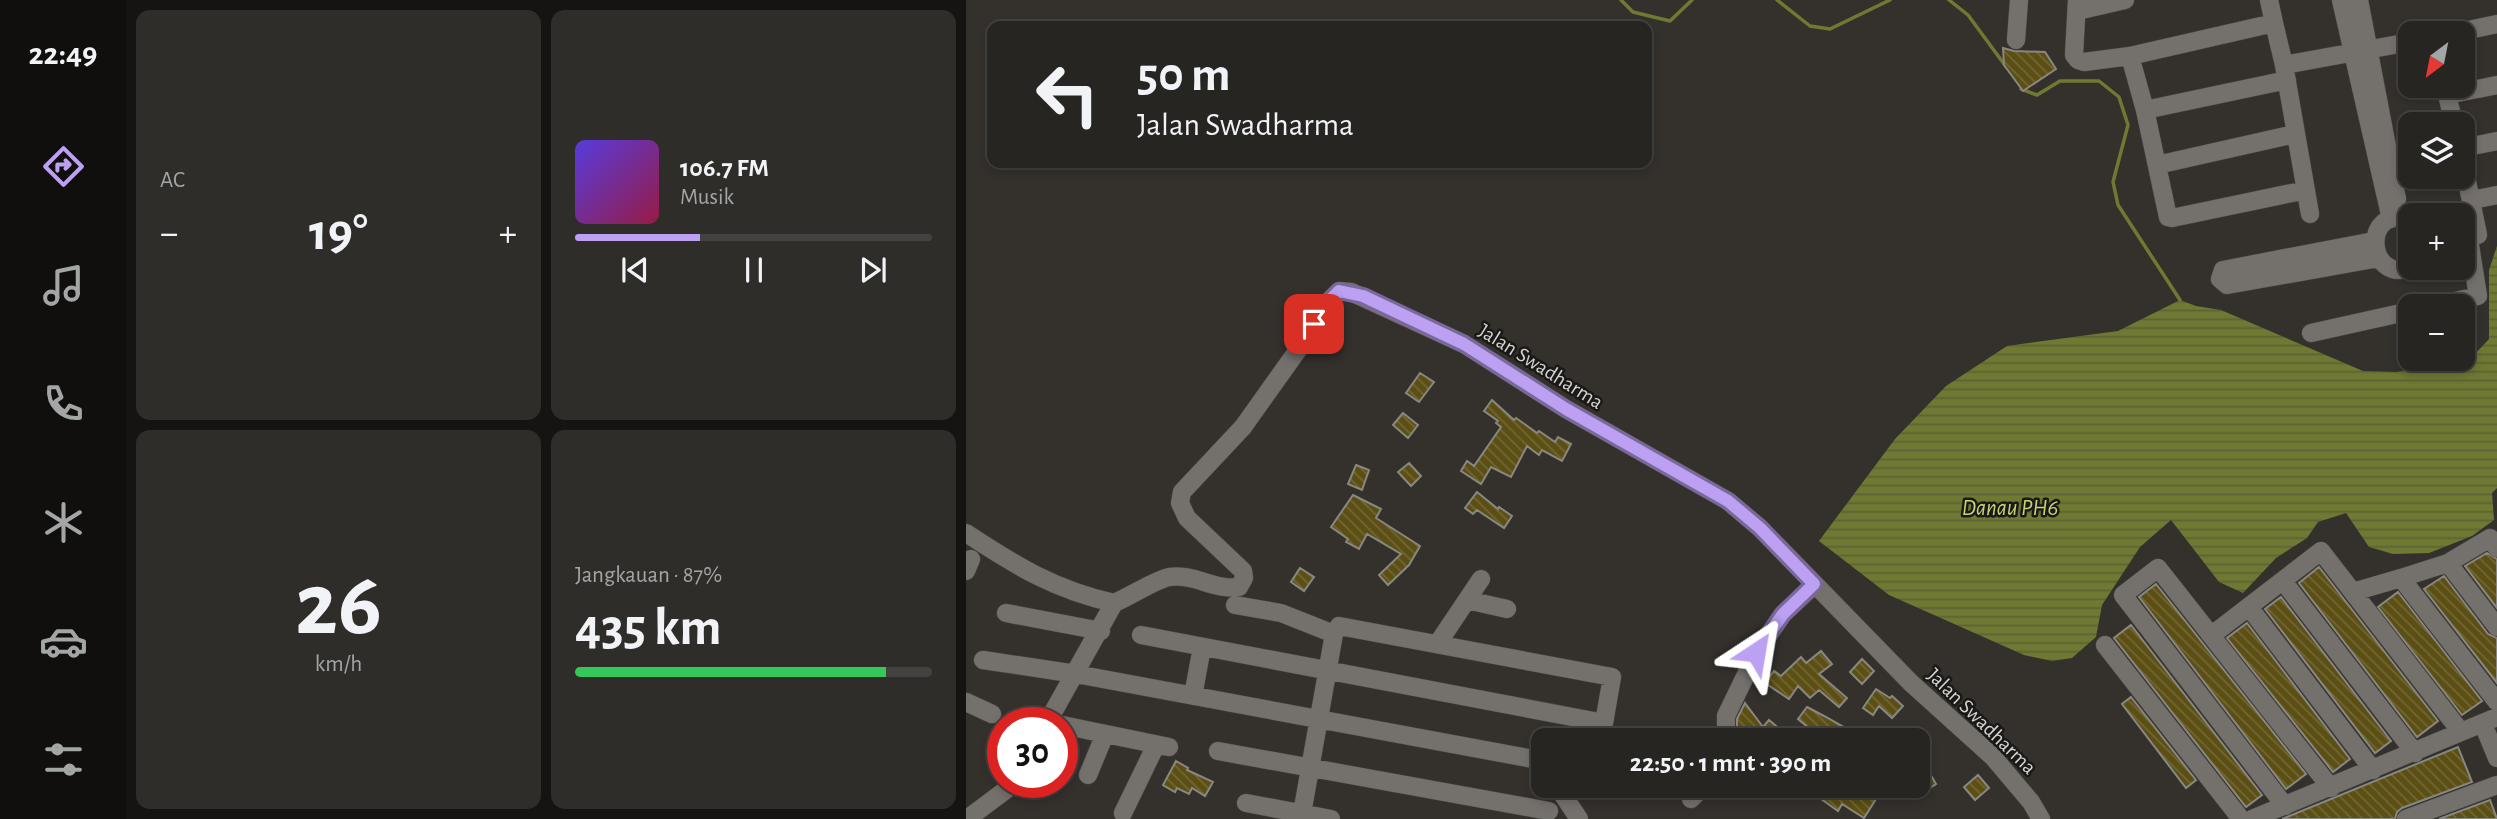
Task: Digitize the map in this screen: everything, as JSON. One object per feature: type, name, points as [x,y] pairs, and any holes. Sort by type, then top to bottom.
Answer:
[{"type":"street","points":[[2016,40],[2019,0]]},
{"type":"street","points":[[2125,0],[2077,5],[2074,55],[2078,60],[2084,62],[2130,56],[2274,23]]},
{"type":"street","points":[[2269,0],[2286,72],[2310,214]]},
{"type":"street","points":[[2341,0],[2351,53],[2398,211]]},
{"type":"street","points":[[2359,0],[2371,50],[2398,206]]},
{"type":"street","points":[[2475,29],[2497,24]]},
{"type":"street","points":[[2145,110],[2351,53],[2398,44]]},
{"type":"street","points":[[2130,56],[2145,110],[2166,212],[2172,218],[2306,190]]},
{"type":"street","points":[[2475,87],[2497,85]]},
{"type":"street","points":[[2157,165],[2295,134]]},
{"type":"street","points":[[2475,145],[2497,141]]},
{"type":"street","points":[[2469,189],[2472,201],[2497,195]]},
{"type":"street","points":[[2475,218],[2478,234],[2475,235]]},
{"type":"street","points":[[2398,219],[2379,227],[2376,249],[2391,268],[2398,269]]},
{"type":"street","points":[[2376,249],[2227,285],[2220,279],[2223,270],[2376,249]]},
{"type":"street","points":[[2475,280],[2478,296],[2475,297]]},
{"type":"street","name":"Jalan Swadharma","points":[[1114,603],[1170,577],[1191,579],[1228,589],[1239,587],[1244,579],[1242,570],[1187,518],[1180,503],[1182,492],[1242,427],[1300,347],[1328,302],[1339,291],[1363,296],[1464,344],[1566,409],[1728,501],[1760,528],[1910,682],[2007,771],[2041,819]]},
{"type":"street","points":[[2311,334],[2398,315]]},
{"type":"street","points":[[966,533],[1004,558],[1056,586],[1114,603],[1058,707]]},
{"type":"street","points":[[2353,592],[2448,563],[2490,538],[2497,548]]},
{"type":"street","points":[[2212,635],[2321,551],[2461,732]]},
{"type":"street","points":[[2448,563],[2497,627]]},
{"type":"street","points":[[2285,806],[2123,595],[2158,568],[2331,788]]},
{"type":"street","points":[[2401,578],[2497,702]]},
{"type":"street","points":[[1438,643],[1481,579]]},
{"type":"street","points":[[2283,581],[2414,753]]},
{"type":"street","points":[[1726,728],[1726,716],[1756,652],[1783,614],[1814,584]]},
{"type":"street","points":[[1467,600],[1507,608]]},
{"type":"street","points":[[1235,605],[1281,613],[1334,634]]},
{"type":"street","points":[[2249,607],[2373,770]]},
{"type":"street","points":[[1006,613],[1101,631]]},
{"type":"street","points":[[1141,635],[1328,671],[1604,723],[1612,677],[1339,626],[1334,634],[1328,671],[1301,816]]},
{"type":"street","points":[[2105,645],[2241,819]]},
{"type":"street","points":[[1193,696],[1202,647]]},
{"type":"street","points":[[983,660],[1076,674],[1531,760]]},
{"type":"street","points":[[966,702],[987,712]]},
{"type":"street","points":[[2252,819],[2490,721],[2497,758]]},
{"type":"street","points":[[1078,728],[1162,746],[1124,813]]},
{"type":"street","points":[[1088,775],[1105,734]]},
{"type":"street","points":[[1217,751],[1548,815],[1553,798]]},
{"type":"street","points":[[2406,819],[2497,785]]},
{"type":"street","points":[[971,816],[995,798]]},
{"type":"street","points":[[1564,798],[1579,819]]},
{"type":"street","points":[[1246,803],[1301,816],[1331,819]]},
{"type":"water","name":"Danau PH6","points":[[2497,246],[2497,488],[2492,493],[2494,520],[2472,536],[2429,553],[2393,554],[2369,547],[2346,513],[2318,522],[2307,538],[2276,558],[2243,593],[2219,582],[2171,520],[2140,547],[2102,605],[2096,637],[2072,658],[2052,661],[2024,655],[1889,595],[1819,541],[1895,439],[1946,386],[2007,346],[2118,331],[2180,300],[2221,310],[2363,371],[2475,371],[2475,354],[2489,339],[2489,270]]},
{"type":"building","points":[[2003,48],[2045,52],[2056,69],[2023,91],[2004,65]]},
{"type":"building","points":[[1420,373],[1434,382],[1419,402],[1406,393]]},
{"type":"building","points":[[1492,400],[1514,420],[1516,418],[1537,433],[1539,431],[1555,442],[1558,437],[1571,444],[1562,461],[1542,450],[1539,455],[1527,446],[1511,477],[1491,467],[1481,484],[1461,471],[1467,461],[1474,466],[1501,427],[1496,423],[1498,421],[1484,411]]},
{"type":"building","points":[[1403,413],[1418,425],[1408,438],[1393,425]]},
{"type":"building","points":[[1409,463],[1421,476],[1411,486],[1398,472]]},
{"type":"building","points":[[1356,465],[1369,470],[1362,490],[1348,484]]},
{"type":"building","points":[[1477,492],[1498,509],[1499,507],[1512,516],[1504,528],[1477,510],[1473,514],[1465,508]]},
{"type":"building","points":[[1353,495],[1381,509],[1376,518],[1420,546],[1409,565],[1388,585],[1379,575],[1401,554],[1367,534],[1359,549],[1346,542],[1348,539],[1331,527]]},
{"type":"building","points":[[2487,553],[2497,559],[2497,608],[2465,566]]},
{"type":"building","points":[[2319,567],[2438,721],[2417,737],[2299,583]]},
{"type":"building","points":[[1300,568],[1314,577],[1304,591],[1291,582]]},
{"type":"building","points":[[2444,576],[2488,634],[2497,638],[2497,683],[2424,589]]},
{"type":"building","points":[[2156,584],[2306,774],[2286,789],[2139,597]]},
{"type":"building","points":[[2398,592],[2482,701],[2462,715],[2378,607]]},
{"type":"building","points":[[2281,597],[2391,741],[2375,753],[2265,609]]},
{"type":"building","points":[[2247,623],[2350,759],[2333,772],[2227,638]]},
{"type":"building","points":[[2131,625],[2262,795],[2246,807],[2114,638]]},
{"type":"building","points":[[1821,651],[1832,664],[1819,674],[1847,698],[1839,707],[1819,690],[1810,698],[1798,686],[1789,699],[1765,683],[1774,671],[1781,676],[1801,657],[1806,663]]},
{"type":"building","points":[[1862,659],[1874,671],[1862,684],[1850,672]]},
{"type":"building","points":[[1876,689],[1890,698],[1892,696],[1903,706],[1892,718],[1879,706],[1873,715],[1863,708]]},
{"type":"building","points":[[2131,697],[2196,780],[2186,788],[2122,704]]},
{"type":"building","points":[[1745,703],[1763,727],[1769,720],[1778,728],[1737,728],[1737,719]]},
{"type":"building","points":[[1807,707],[1845,728],[1809,728],[1798,719]]},
{"type":"building","points":[[2458,747],[2472,782],[2402,808],[2395,819],[2282,819]]},
{"type":"building","points":[[1176,761],[1188,768],[1187,770],[1213,782],[1205,796],[1192,788],[1189,794],[1177,788],[1175,792],[1163,785]]},
{"type":"building","points":[[1930,774],[1936,784],[1930,788]]},
{"type":"building","points":[[1978,775],[1989,788],[1975,800],[1964,787]]},
{"type":"building","points":[[1819,798],[1876,799],[1864,818],[1842,804],[1838,811]]},
{"type":"building","points":[[2490,800],[2497,819],[2439,819]]},
{"type":"waterway","points":[[1621,0],[1633,12],[1670,21],[1692,0]]},
{"type":"waterway","points":[[1777,0],[1810,26],[1830,29],[1890,0]]},
{"type":"waterway","points":[[1949,0],[1968,15],[2007,68]]},
{"type":"waterway","points":[[2021,89],[2037,95],[2060,81],[2099,81],[2119,97],[2128,125],[2113,182],[2118,205],[2180,300]]},
{"type":"route","points":[[1314,324],[1328,302],[1339,291],[1363,296],[1464,344],[1608,434],[1728,501],[1760,528],[1814,584],[1783,614],[1756,652]]}]
